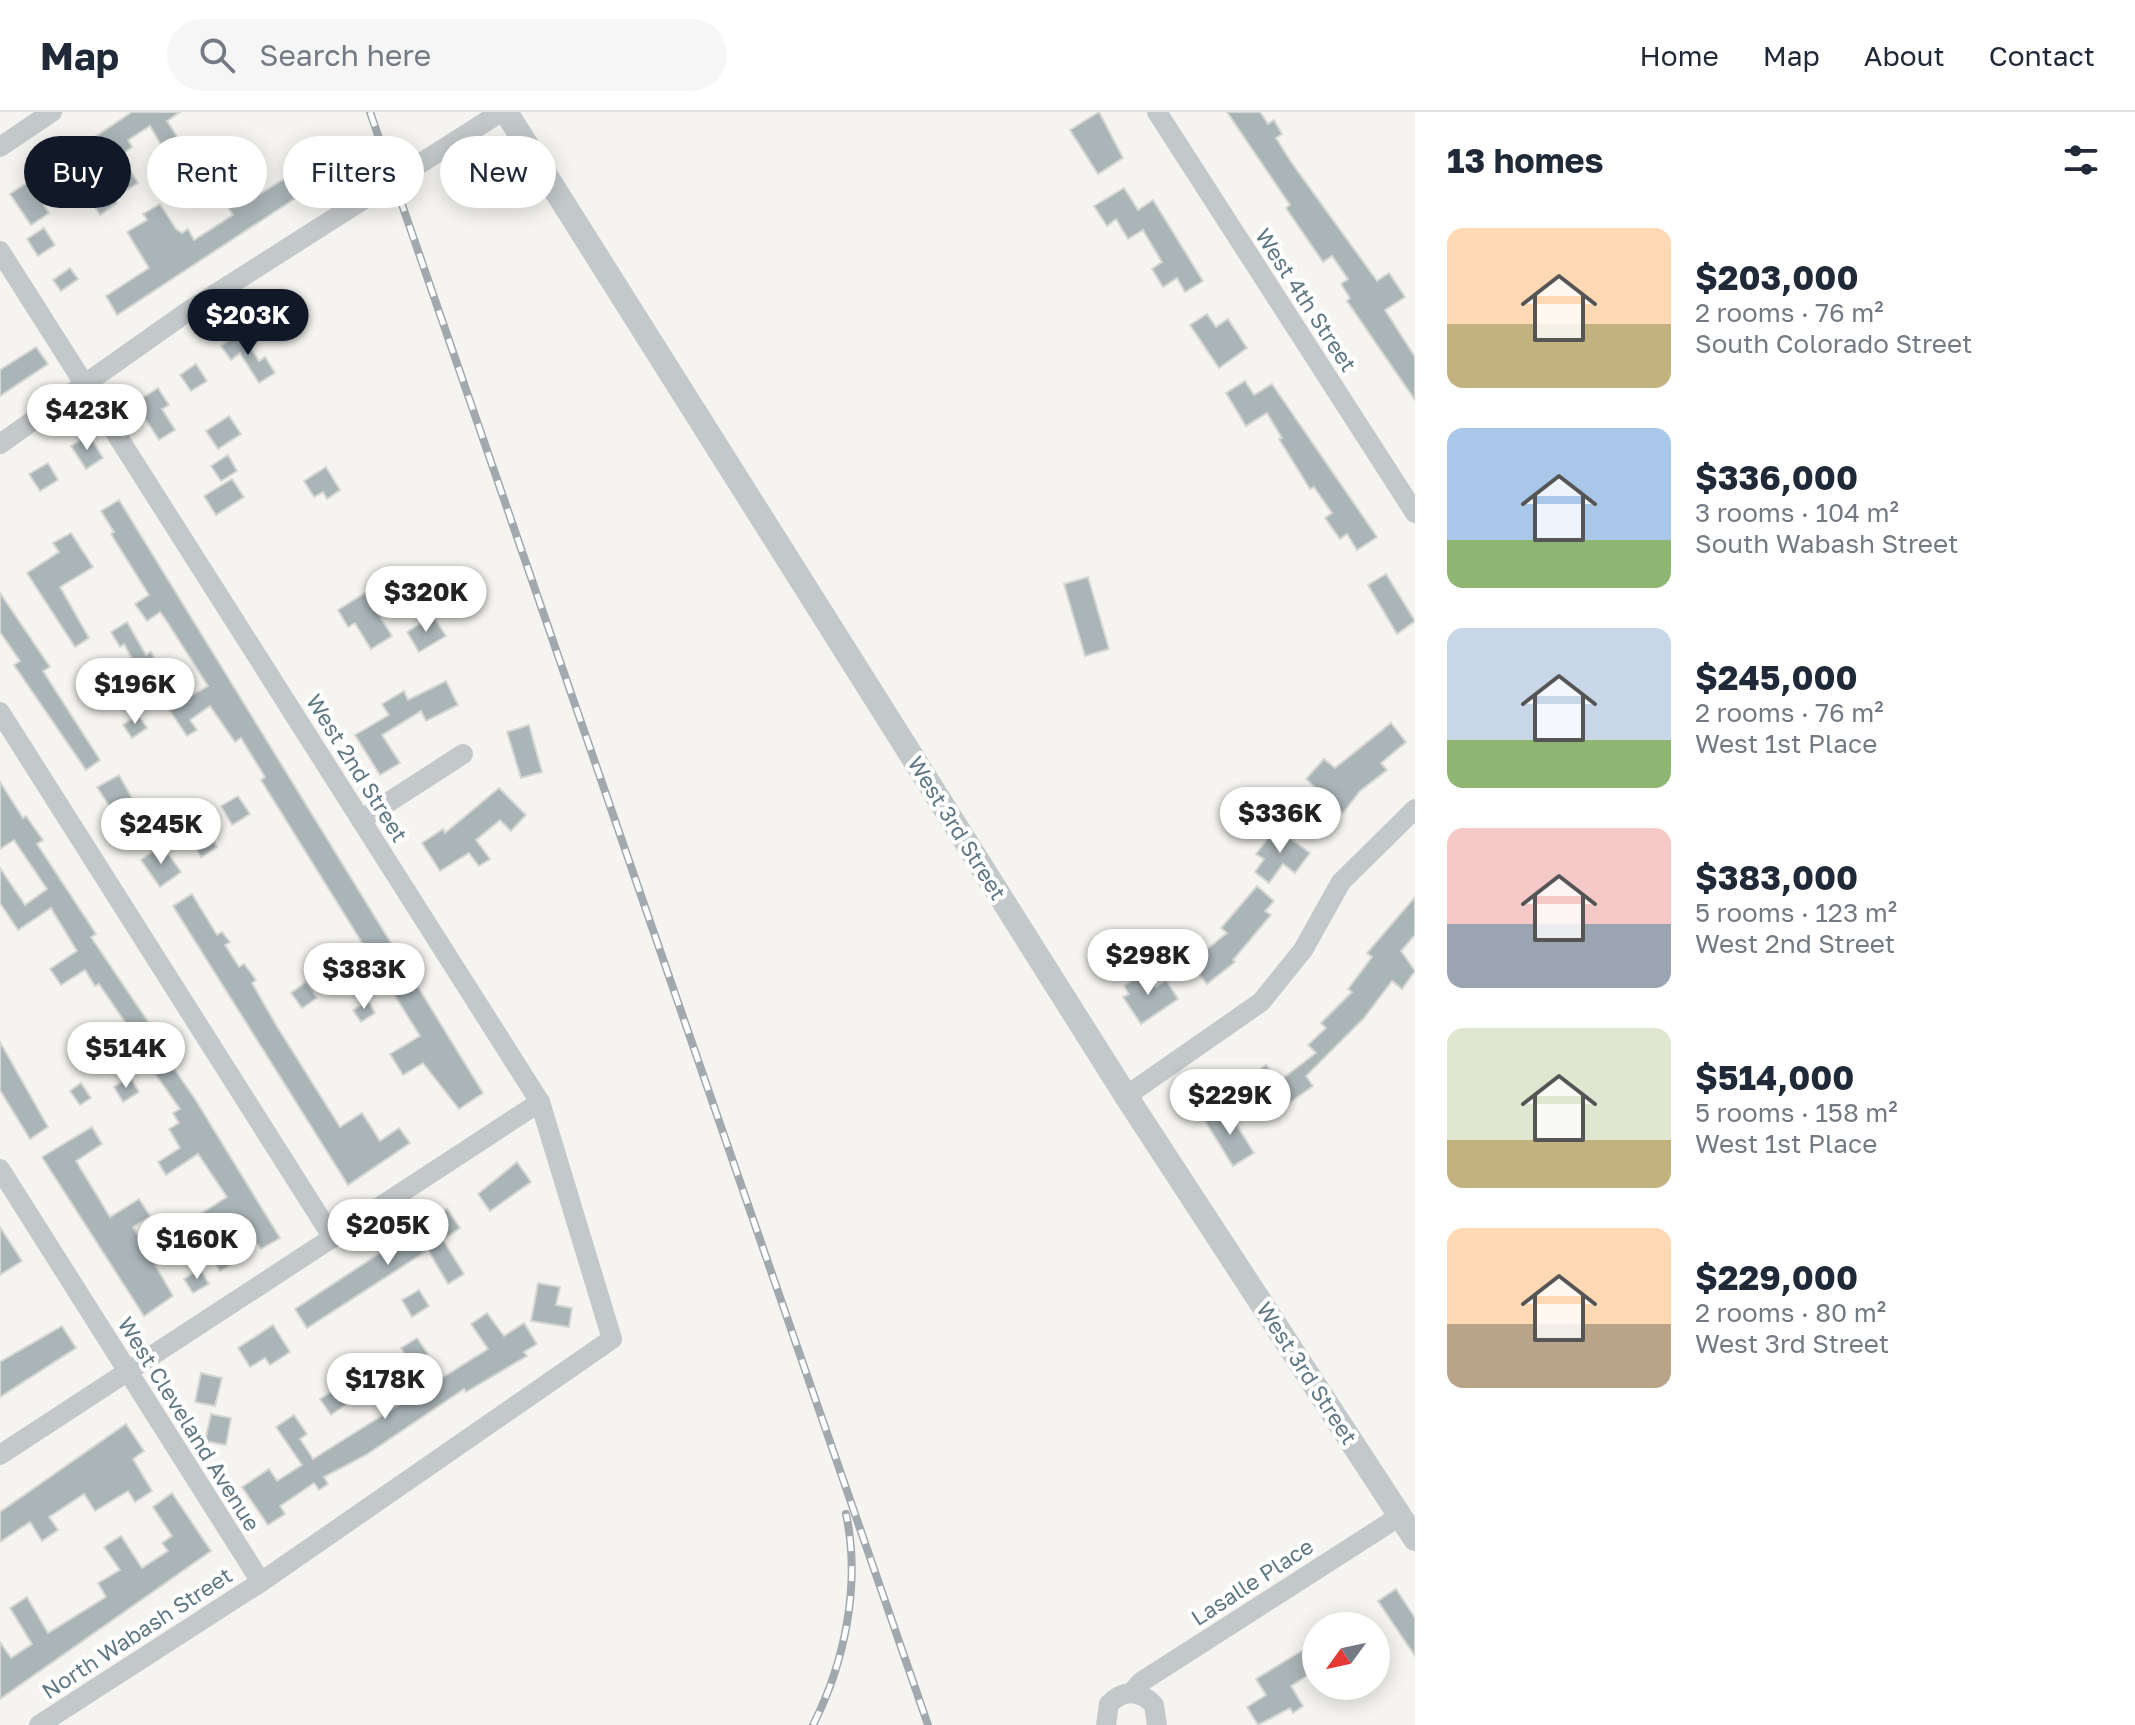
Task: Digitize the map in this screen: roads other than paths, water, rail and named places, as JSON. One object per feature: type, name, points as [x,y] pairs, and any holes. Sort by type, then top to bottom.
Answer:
[{"type":"street","points":[[0,147],[52,112]]},
{"type":"street","points":[[0,444],[187,312],[504,112]]},
{"type":"street","name":"West 3rd Street","points":[[504,112],[1126,1096],[1415,1539]]},
{"type":"street","name":"West 4th Street","points":[[1157,112],[1415,513]]},
{"type":"street","name":"West 2nd Street","points":[[0,251],[540,1102],[612,1339]]},
{"type":"street","points":[[0,712],[333,1238]]},
{"type":"street","points":[[361,820],[463,754]]},
{"type":"street","points":[[1126,1096],[1261,1002],[1303,950],[1341,882],[1415,809]]},
{"type":"street","points":[[0,1455],[540,1102]]},
{"type":"street","name":"West Cleveland Avenue","points":[[0,1169],[261,1582]]},
{"type":"street","name":"North Wabash Street","points":[[39,1725],[261,1582],[612,1339]]},
{"type":"street","name":"Lasalle Place","points":[[1106,1725],[1109,1704],[1131,1693],[1141,1682],[1400,1516]]},
{"type":"street","points":[[1131,1693],[1148,1698],[1154,1705],[1157,1725]]},
{"type":"railway","points":[[370,112],[928,1725]]},
{"type":"railway","points":[[813,1725],[834,1675],[847,1622],[852,1568],[846,1514]]}]
